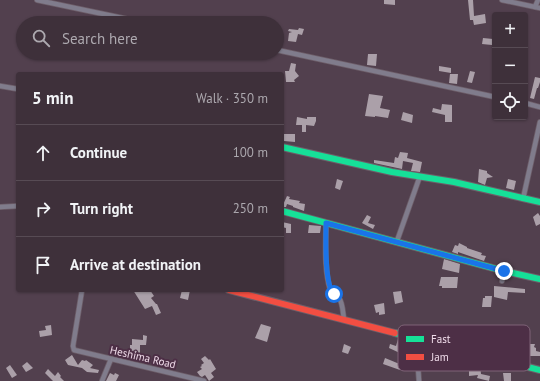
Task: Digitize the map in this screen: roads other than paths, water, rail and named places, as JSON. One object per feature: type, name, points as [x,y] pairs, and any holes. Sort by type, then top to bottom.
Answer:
[{"type":"street","points":[[37,0],[113,16]]},
{"type":"street","points":[[502,0],[538,8],[538,0]]},
{"type":"street","points":[[284,52],[492,96]]},
{"type":"street","points":[[0,86],[16,90]]},
{"type":"street","points":[[528,105],[540,107]]},
{"type":"street","points":[[523,199],[540,122]]},
{"type":"street","points":[[284,147],[392,172],[454,182],[540,202]]},
{"type":"street","points":[[397,241],[420,176]]},
{"type":"street","points":[[0,207],[16,206]]},
{"type":"street","points":[[284,212],[504,271],[540,279]]},
{"type":"street","points":[[326,223],[326,258],[329,284],[332,293],[340,300],[344,320]]},
{"type":"street","points":[[502,281],[504,271]]},
{"type":"street","name":"Heshima Road","points":[[82,292],[72,346],[74,350],[204,381]]},
{"type":"street","points":[[237,292],[398,333]]},
{"type":"street","points":[[102,381],[111,359]]},
{"type":"street","points":[[530,368],[540,370]]},
{"type":"street","points":[[418,371],[419,381]]}]
